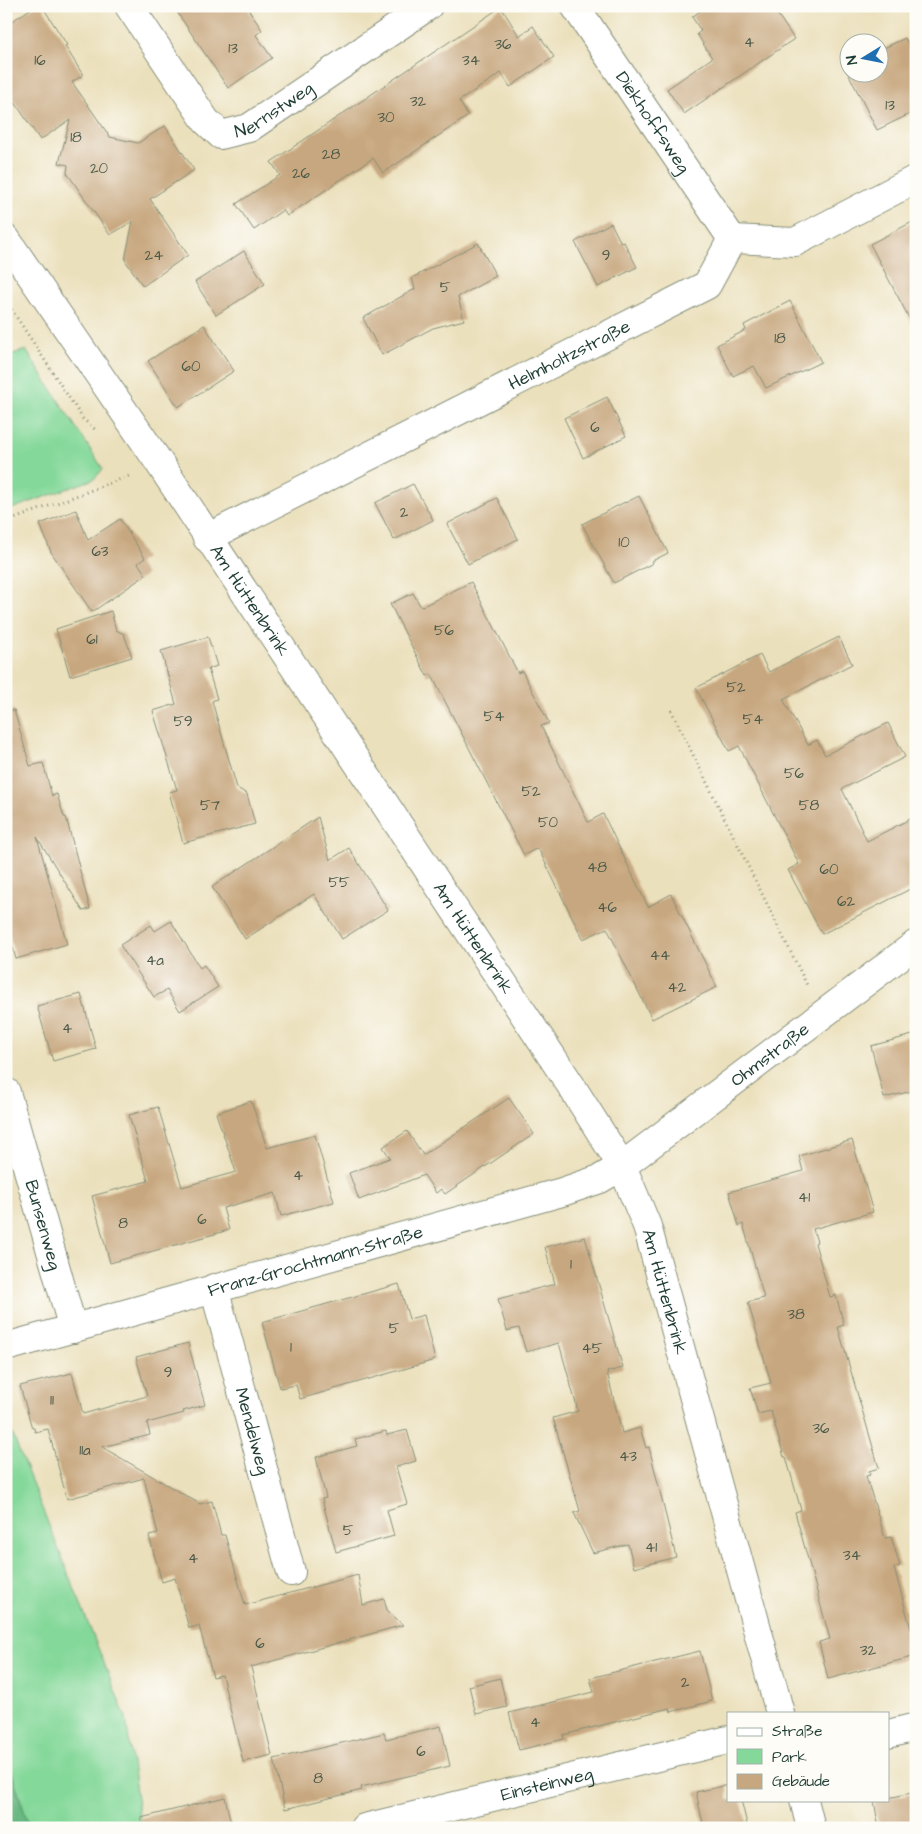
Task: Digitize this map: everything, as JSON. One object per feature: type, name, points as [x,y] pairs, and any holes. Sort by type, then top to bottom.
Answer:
[{"type":"street","name":"Nernstweg","points":[[129,6],[206,121],[221,135],[249,128],[428,6]]},
{"type":"street","name":"Diekhoffsweg","points":[[575,6],[732,238]]},
{"type":"street","points":[[732,238],[795,242],[916,179]]},
{"type":"street","name":"Am Hüttenbrink","points":[[6,238],[158,461],[207,538],[554,1059],[622,1166],[647,1226],[780,1712]]},
{"type":"street","name":"Helmholtzstraße","points":[[207,538],[707,285],[732,238]]},
{"type":"street","name":"Ohmstraße","points":[[622,1166],[916,944]]},
{"type":"street","name":"Bunsenweg","points":[[6,1092],[73,1329]]},
{"type":"street","name":"Franz-Grochtmann-Straße","points":[[6,1347],[562,1192],[600,1179],[622,1166]]},
{"type":"street","name":"Mendelweg","points":[[214,1288],[291,1572]]},
{"type":"street","points":[[890,1734],[916,1727]]},
{"type":"street","name":"Einsteinweg","points":[[364,1828],[727,1740]]},
{"type":"street","points":[[804,1802],[811,1828]]},
{"type":"path","points":[[6,522],[137,474]]},
{"type":"path","points":[[671,710],[822,1015]]},
{"type":"green space","points":[[26,350],[103,469],[94,479],[6,511],[6,356]]},
{"type":"green space","points":[[6,1418],[126,1718],[141,1828],[29,1828],[6,1755]]},
{"type":"green space","points":[[6,1755],[28,1823],[29,1828],[6,1828]]},
{"type":"building","points":[[35,6],[42,6],[67,45],[65,46],[83,75],[72,82],[110,137],[138,143],[165,126],[194,170],[150,199],[188,255],[143,286],[125,260],[133,221],[110,235],[67,173],[68,165],[59,163],[70,120],[40,140],[6,89],[6,25]]},
{"type":"building","points":[[173,6],[246,6],[262,30],[256,35],[272,58],[228,88]]},
{"type":"building","points":[[707,6],[772,6],[794,39],[684,114],[667,89],[712,58],[697,34],[701,31],[692,17]]},
{"type":"building","points":[[501,7],[519,36],[533,26],[554,57],[510,87],[501,73],[459,101],[468,116],[383,173],[373,158],[287,216],[283,210],[254,230],[236,204],[280,175],[271,162]]},
{"type":"building","points":[[905,38],[916,58],[916,111],[877,130],[853,82],[890,82],[890,45]]},
{"type":"building","points":[[916,220],[916,331],[870,244]]},
{"type":"building","points":[[611,223],[621,243],[624,242],[637,267],[598,287],[575,242]]},
{"type":"building","points":[[478,243],[496,276],[458,297],[464,320],[433,328],[382,355],[363,318],[415,289],[412,278]]},
{"type":"building","points":[[244,251],[265,284],[216,315],[195,282]]},
{"type":"building","points":[[790,301],[821,362],[766,388],[754,366],[733,376],[717,345],[746,330],[744,325]]},
{"type":"building","points":[[204,325],[234,371],[178,407],[148,361]]},
{"type":"building","points":[[607,397],[626,436],[583,458],[564,418]]},
{"type":"building","points":[[413,484],[433,520],[394,540],[375,503]]},
{"type":"building","points":[[639,496],[668,553],[614,583],[582,524]]},
{"type":"building","points":[[497,498],[518,539],[468,564],[447,524]]},
{"type":"building","points":[[76,510],[88,540],[120,519],[145,558],[138,563],[146,575],[92,612],[51,552],[40,524]]},
{"type":"building","points":[[471,582],[518,673],[522,671],[549,723],[541,726],[588,822],[603,814],[648,907],[671,894],[717,987],[652,1019],[607,928],[583,939],[538,848],[524,855],[431,674],[427,676],[390,604],[413,593],[421,607]]},
{"type":"building","points":[[111,611],[116,630],[124,634],[132,657],[70,676],[56,629]]},
{"type":"building","points":[[208,637],[217,666],[208,669],[217,699],[212,701],[237,788],[247,794],[255,824],[183,843],[169,792],[177,790],[153,711],[176,704],[161,651]]},
{"type":"building","points":[[839,637],[852,664],[783,699],[808,745],[817,740],[825,755],[888,723],[905,757],[842,789],[867,841],[916,816],[916,886],[822,934],[788,870],[799,864],[739,746],[729,751],[696,688],[760,655],[769,672]]},
{"type":"building","points":[[14,710],[30,766],[43,763],[52,796],[57,794],[64,817],[66,817],[90,909],[83,911],[37,837],[67,944],[16,959],[6,924],[6,711]]},
{"type":"building","points":[[318,817],[330,860],[349,848],[388,910],[342,939],[314,894],[245,939],[212,887]]},
{"type":"building","points":[[171,921],[200,968],[204,965],[218,987],[180,1011],[167,990],[154,997],[120,945],[151,925],[155,931]]},
{"type":"building","points":[[81,994],[96,1049],[53,1061],[37,1006]]},
{"type":"building","points":[[916,1034],[916,1090],[884,1098],[871,1046]]},
{"type":"building","points":[[509,1098],[534,1134],[445,1194],[441,1189],[436,1193],[424,1175],[359,1200],[349,1173],[390,1158],[383,1147],[407,1131],[423,1155]]},
{"type":"building","points":[[251,1101],[267,1148],[315,1135],[334,1202],[281,1216],[275,1193],[223,1208],[229,1230],[110,1263],[92,1196],[148,1181],[129,1115],[158,1107],[182,1187],[236,1172],[216,1113]]},
{"type":"building","points":[[852,1140],[873,1212],[813,1229],[830,1297],[836,1295],[844,1325],[838,1327],[879,1468],[869,1471],[870,1475],[866,1476],[885,1538],[891,1537],[900,1566],[894,1568],[911,1629],[916,1628],[916,1656],[828,1679],[819,1642],[830,1639],[795,1512],[801,1510],[771,1411],[758,1414],[750,1388],[771,1383],[748,1302],[764,1298],[743,1224],[739,1226],[729,1192],[803,1171],[799,1156]]},
{"type":"building","points":[[585,1237],[623,1368],[607,1372],[622,1433],[640,1428],[646,1448],[649,1447],[676,1557],[634,1568],[628,1544],[593,1553],[574,1513],[580,1511],[553,1418],[578,1411],[559,1343],[526,1352],[519,1328],[507,1331],[498,1299],[555,1284],[545,1247]]},
{"type":"building","points":[[399,1284],[409,1319],[424,1315],[435,1360],[300,1399],[296,1385],[280,1388],[262,1322]]},
{"type":"building","points":[[188,1343],[205,1405],[147,1423],[150,1435],[102,1447],[200,1504],[212,1501],[221,1535],[225,1535],[245,1605],[358,1575],[363,1605],[384,1599],[387,1610],[403,1625],[251,1667],[272,1755],[243,1762],[222,1675],[213,1677],[199,1626],[189,1628],[175,1578],[162,1582],[149,1536],[158,1534],[144,1478],[67,1499],[48,1429],[35,1432],[34,1428],[32,1428],[20,1386],[72,1373],[83,1414],[147,1396],[136,1357]]},
{"type":"building","points":[[407,1430],[416,1461],[396,1467],[407,1504],[387,1510],[394,1536],[336,1552],[322,1499],[326,1498],[316,1457],[357,1446],[355,1439],[386,1431],[387,1435]]},
{"type":"building","points":[[700,1651],[712,1701],[671,1712],[670,1708],[563,1735],[564,1739],[519,1750],[509,1713],[594,1692],[590,1678]]},
{"type":"building","points":[[500,1678],[507,1707],[476,1714],[469,1686]]},
{"type":"building","points":[[441,1726],[450,1766],[361,1787],[362,1790],[285,1809],[274,1759],[384,1733],[386,1739]]},
{"type":"building","points":[[727,1785],[727,1802],[742,1802],[748,1828],[704,1828],[696,1792]]},
{"type":"building","points":[[916,1792],[916,1828],[879,1828],[874,1802],[890,1802],[890,1798]]},
{"type":"building","points":[[225,1797],[232,1828],[142,1828],[141,1818]]}]
